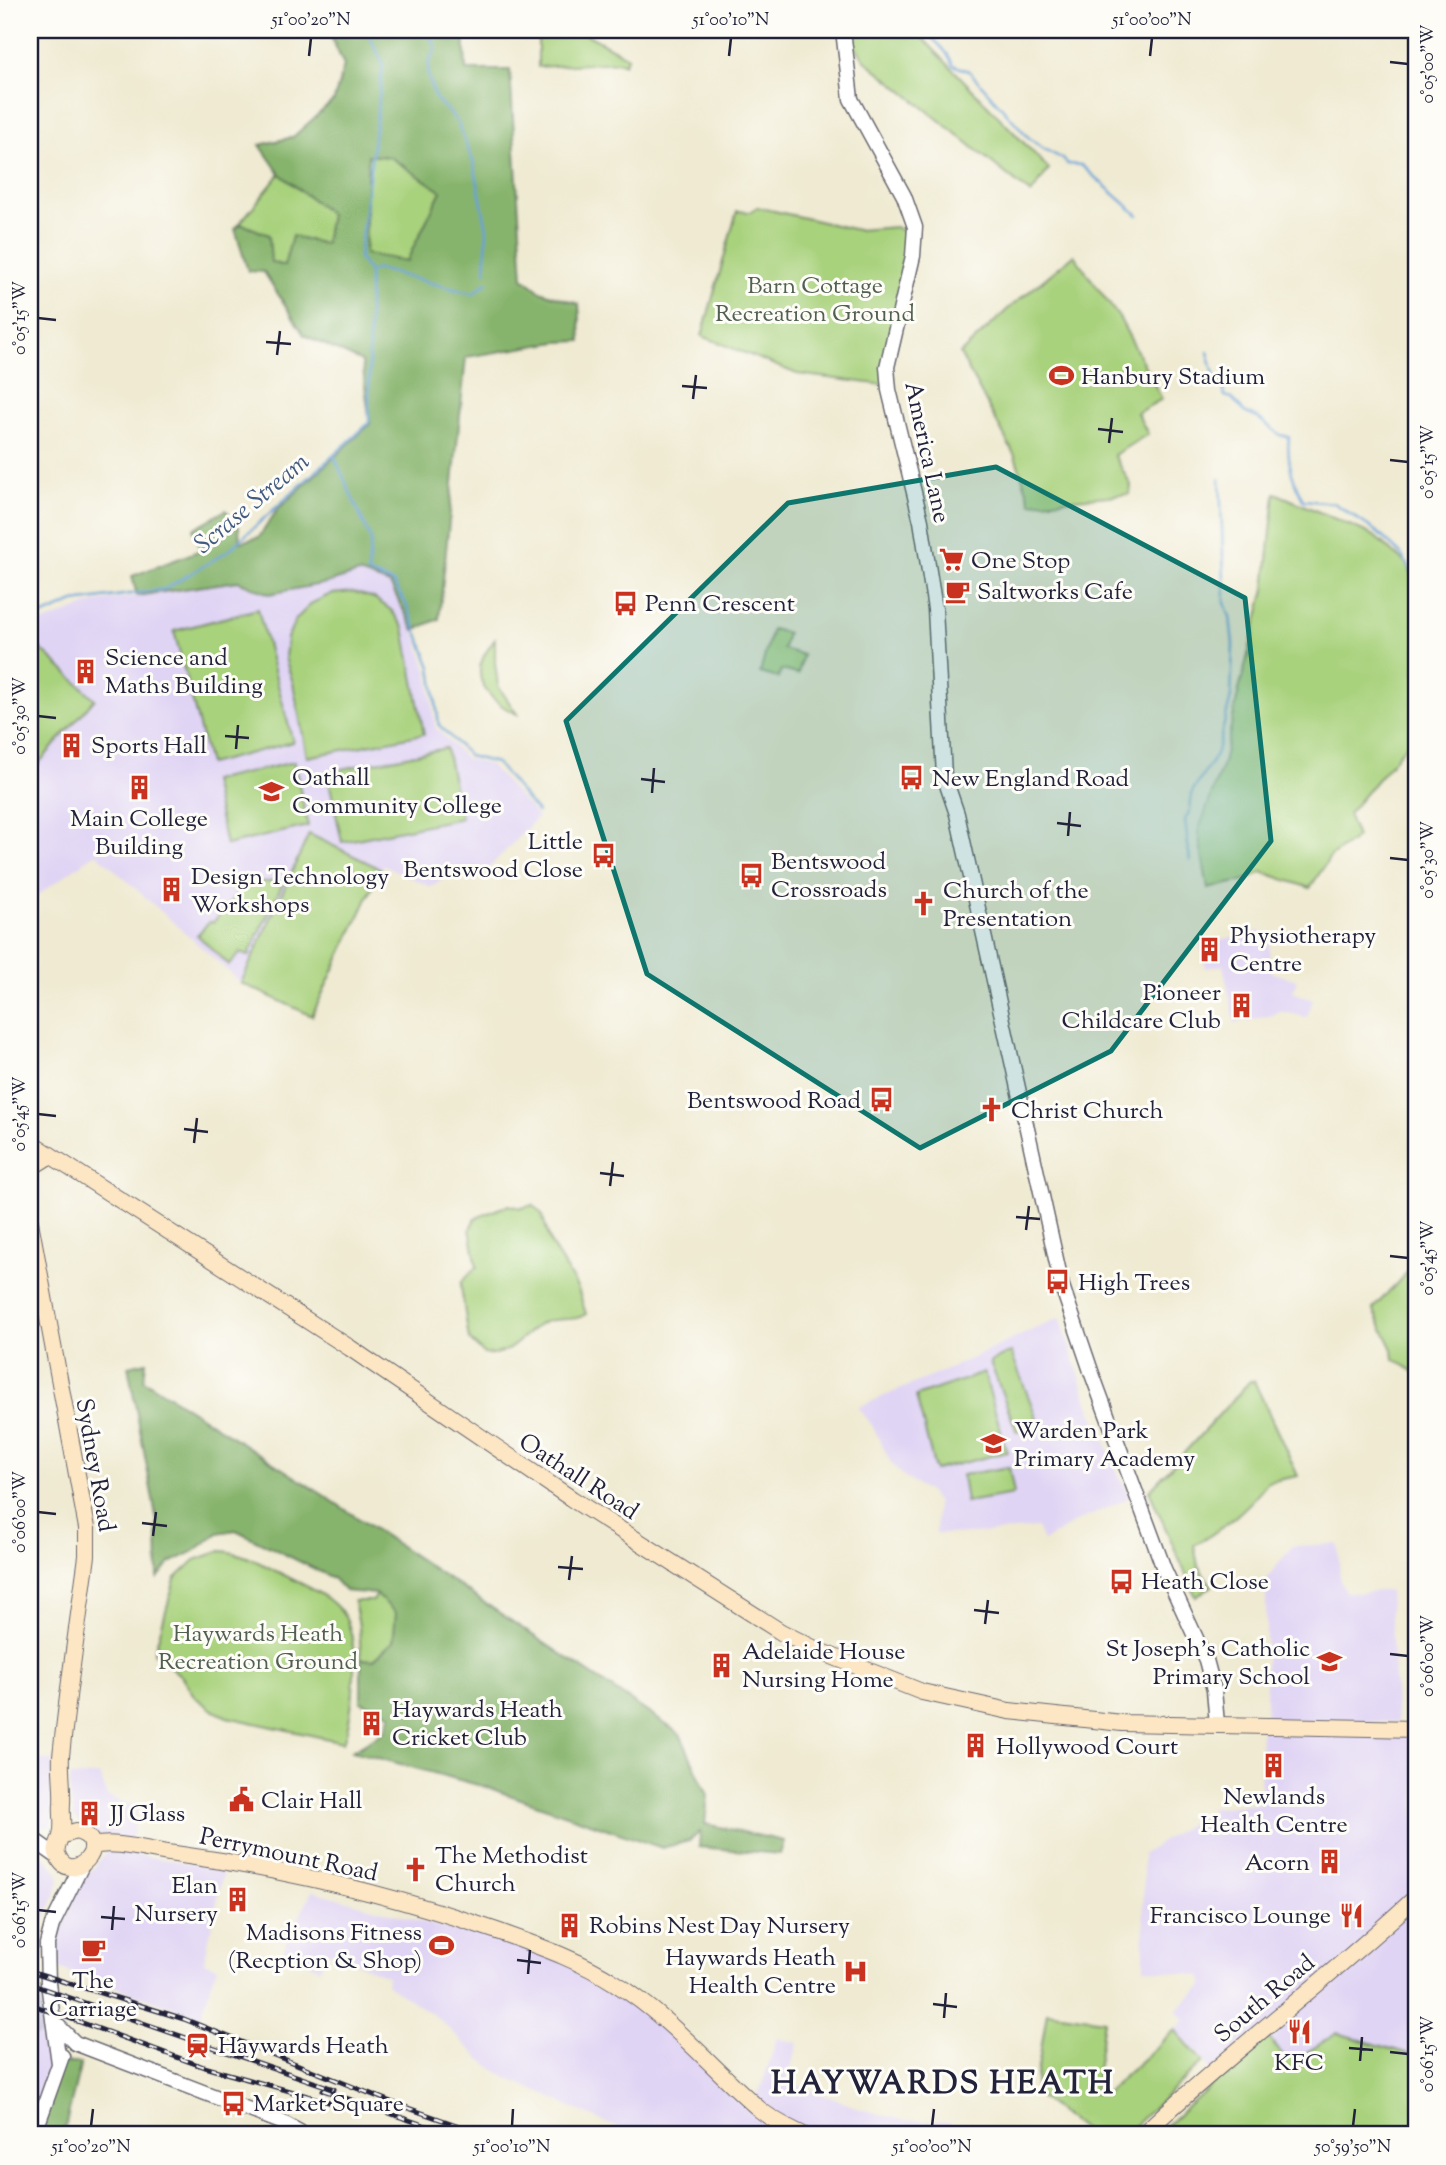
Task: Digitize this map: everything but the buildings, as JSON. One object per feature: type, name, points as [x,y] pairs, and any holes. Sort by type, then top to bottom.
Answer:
[{"type":"main road","name":"Oathall Road","points":[[30,1142],[43,1149],[51,1159],[334,1338],[572,1499],[781,1632],[819,1651],[922,1692],[998,1710],[1122,1723],[1416,1729]]},
{"type":"main road","points":[[30,1156],[51,1159]]},
{"type":"main road","points":[[30,1168],[51,1159]]},
{"type":"main road","name":"Sydney Road","points":[[30,1222],[87,1528],[86,1556],[61,1758],[62,1800],[68,1834]]},
{"type":"main road","points":[[68,1834],[86,1836],[92,1846],[90,1857],[82,1865],[76,1867],[61,1860],[57,1844],[68,1834]]},
{"type":"main road","name":"Perrymount Road","points":[[92,1846],[112,1845],[209,1859],[318,1880],[448,1914],[540,1947],[614,1982],[649,2006],[670,2022],[771,2118],[803,2135]]},
{"type":"main road","name":"South Road","points":[[1142,2135],[1254,2035],[1377,1934],[1416,1897]]},
{"type":"street","name":"America Lane","points":[[843,30],[851,99],[904,196],[915,227],[913,256],[887,367],[889,390],[921,521],[934,609],[944,776],[957,814],[1062,1286],[1164,1569],[1206,1660],[1214,1690],[1217,1724]]},
{"type":"street","points":[[30,1838],[68,1834]]},
{"type":"street","points":[[30,1838],[61,1860],[66,1879],[65,1895],[51,1925],[47,1944],[48,1983],[59,2063]]},
{"type":"street","points":[[65,1895],[71,1890],[82,1865]]},
{"type":"street","points":[[53,2021],[75,2043],[233,2103],[305,2135]]},
{"type":"street","points":[[34,2135],[59,2063],[68,2046],[75,2043]]},
{"type":"highlighted area","points":[[996,467],[1245,598],[1271,841],[1111,1051],[920,1148],[647,974],[566,721],[788,503]]},
{"type":"shaded area","name":"Oathall Community College","points":[[360,573],[390,584],[414,630],[428,673],[435,727],[466,759],[490,765],[538,817],[479,878],[462,874],[447,877],[431,887],[383,865],[381,869],[309,834],[241,983],[96,853],[30,901],[30,627],[96,602],[239,581],[269,594],[327,583]]},
{"type":"shaded area","points":[[1261,931],[1262,936],[1270,936],[1271,972],[1297,980],[1293,992],[1313,1000],[1307,1017],[1279,1011],[1273,1015],[1235,1023],[1223,965],[1206,968],[1200,944]]},
{"type":"shaded area","name":"Warden Park Primary Academy","points":[[1060,1317],[1089,1404],[1129,1498],[1076,1522],[1043,1542],[1037,1528],[974,1534],[936,1534],[937,1503],[929,1492],[905,1478],[891,1463],[872,1425],[858,1407],[953,1367]]},
{"type":"shaded area","name":"St Joseph's Catholic Primary School","points":[[1338,1544],[1340,1581],[1346,1592],[1389,1590],[1397,1722],[1266,1719],[1266,1580],[1292,1546]]},
{"type":"shaded area","points":[[1261,1725],[1416,1729],[1416,2056],[1337,2033],[1301,2056],[1285,2057],[1266,2037],[1215,2081],[1205,2061],[1175,2029],[1185,2020],[1176,2010],[1204,1985],[1201,1976],[1144,1968],[1143,1854],[1196,1819],[1211,1813],[1210,1808],[1260,1804]]},
{"type":"shaded area","points":[[30,1758],[53,1761],[50,1827],[39,1827],[30,1814]]},
{"type":"shaded area","points":[[100,1775],[107,1796],[137,1807],[132,1841],[97,1835],[74,1817],[70,1777]]},
{"type":"shaded area","points":[[30,1847],[48,1860],[58,1872],[59,1879],[40,1931],[38,1953],[30,1950]]},
{"type":"shaded area","points":[[108,1850],[224,1869],[204,1962],[217,1967],[201,2016],[55,1967],[59,1935],[80,1885]]},
{"type":"shaded area","points":[[312,1891],[462,1933],[469,1921],[574,1960],[670,2022],[753,2102],[760,2090],[777,2038],[798,2043],[787,2081],[861,2109],[903,2120],[949,2122],[975,2135],[633,2135],[505,2077],[480,2059],[437,2017],[386,1984],[387,1976],[328,1951],[319,1969],[283,1950]]},
{"type":"shaded area","points":[[30,1950],[38,1953],[40,2000],[47,2032],[30,2040]]},
{"type":"shaded area","points":[[47,2032],[51,2060],[59,2063],[30,2135],[30,2040]]},
{"type":"green space","points":[[328,30],[464,30],[466,70],[510,70],[523,278],[540,291],[579,304],[581,341],[557,342],[466,357],[439,619],[414,630],[390,584],[359,573],[327,583],[269,594],[238,581],[137,596],[132,576],[201,550],[193,529],[226,510],[239,527],[240,542],[259,537],[278,509],[370,424],[362,362],[304,335],[264,272],[248,271],[235,229],[242,224],[269,235],[271,262],[284,266],[292,236],[325,244],[330,214],[280,174],[260,145],[293,137],[334,100],[344,65]],"holes":[[[368,155],[390,157],[441,191],[407,261],[365,254]]]},
{"type":"green space","points":[[542,30],[579,30],[628,57],[624,64],[620,62],[538,67],[538,42]]},
{"type":"green space","points":[[851,30],[915,30],[1049,169],[1031,194],[867,62],[851,41]]},
{"type":"green space","points":[[368,155],[390,157],[441,191],[407,261],[365,255]]},
{"type":"green space","points":[[280,174],[330,214],[325,245],[284,266],[271,262],[242,224],[235,229]]},
{"type":"green space","name":"Barn Cottage Recreation Ground","points":[[757,207],[857,230],[896,227],[907,234],[909,258],[884,385],[797,374],[702,336],[737,211],[751,212]]},
{"type":"green space","name":"Hanbury Stadium","points":[[1074,255],[1120,319],[1162,399],[1137,413],[1148,434],[1114,455],[1131,485],[1130,494],[1031,503],[1015,456],[960,354],[1008,309]]},
{"type":"green space","points":[[1275,493],[1373,535],[1406,563],[1416,584],[1416,734],[1348,814],[1357,837],[1330,857],[1310,888],[1262,872],[1249,879],[1208,889],[1198,832],[1223,763],[1265,589]]},
{"type":"green space","points":[[353,592],[374,598],[391,610],[404,628],[424,734],[307,757],[293,683],[285,658],[287,638],[296,619],[312,603],[331,594]]},
{"type":"green space","points":[[258,609],[293,742],[209,764],[174,631]]},
{"type":"green space","points":[[772,629],[787,633],[783,649],[803,655],[798,674],[781,670],[778,678],[760,673]]},
{"type":"green space","points":[[30,639],[95,699],[30,773],[30,706],[36,699],[30,693]]},
{"type":"green space","points":[[495,639],[498,686],[517,714],[494,699],[483,685],[480,676],[483,658]]},
{"type":"green space","points":[[446,748],[461,818],[342,842],[327,772]]},
{"type":"green space","points":[[294,762],[308,826],[226,845],[212,781]]},
{"type":"green space","points":[[309,834],[381,869],[312,1016],[241,983]]},
{"type":"green space","points":[[284,881],[248,956],[241,952],[229,965],[197,935],[210,921],[213,923],[246,883]]},
{"type":"green space","points":[[509,1205],[521,1208],[533,1205],[542,1214],[551,1244],[578,1289],[586,1314],[542,1323],[503,1352],[484,1354],[469,1339],[461,1287],[462,1281],[477,1267],[470,1229],[475,1218]]},
{"type":"green space","points":[[1409,1270],[1416,1279],[1416,1373],[1394,1359],[1393,1349],[1373,1309]]},
{"type":"green space","points":[[1011,1352],[1039,1424],[1017,1432],[990,1362]]},
{"type":"green space","points":[[146,1362],[144,1380],[325,1496],[680,1734],[708,1795],[705,1824],[784,1841],[780,1854],[699,1847],[700,1832],[689,1841],[662,1848],[489,1788],[352,1751],[385,1731],[391,1714],[361,1702],[361,1659],[373,1660],[393,1642],[396,1613],[376,1594],[345,1591],[333,1578],[236,1530],[218,1533],[193,1552],[170,1563],[158,1578],[157,1521],[128,1366]]},
{"type":"green space","points":[[984,1373],[1007,1452],[935,1470],[916,1396]]},
{"type":"green space","points":[[1250,1381],[1254,1381],[1298,1476],[1268,1482],[1234,1518],[1194,1545],[1198,1566],[1212,1586],[1196,1597],[1149,1491]]},
{"type":"green space","points":[[1009,1467],[1014,1494],[966,1502],[962,1475]]},
{"type":"green space","name":"Haywards Heath Recreation Ground","points":[[220,1551],[251,1559],[305,1586],[322,1595],[343,1614],[352,1641],[354,1678],[350,1715],[343,1742],[227,1717],[214,1711],[195,1697],[182,1677],[154,1653],[175,1579],[195,1560]]},
{"type":"green space","points":[[377,1594],[397,1613],[393,1642],[373,1660],[361,1659],[354,1601],[373,1601]]},
{"type":"green space","points":[[1047,2012],[1104,2020],[1094,2093],[1106,2093],[1175,2030],[1203,2062],[1124,2135],[1091,2135],[1034,2093]]},
{"type":"green space","points":[[1337,2033],[1416,2056],[1416,2135],[1156,2135],[1266,2036],[1285,2057],[1301,2056]]},
{"type":"green space","points":[[59,2063],[81,2063],[63,2135],[34,2135]]},
{"type":"waterway","name":"Scrase Stream","points":[[367,30],[383,64],[359,258],[369,272]]},
{"type":"waterway","points":[[420,30],[433,40],[436,48],[429,61],[428,75],[435,98],[457,121],[474,164],[487,230],[485,272]]},
{"type":"waterway","points":[[926,30],[953,65],[969,71],[1029,138],[1067,164],[1081,165],[1138,215]]},
{"type":"waterway","points":[[369,272],[378,269],[473,294],[487,282]]},
{"type":"waterway","name":"Scrase Stream","points":[[30,621],[74,602],[165,589],[228,551],[369,423],[369,272]]},
{"type":"waterway","points":[[1208,352],[1215,378],[1221,383],[1225,396],[1232,398],[1244,412],[1258,418],[1280,435],[1289,437],[1291,470],[1303,500],[1334,503],[1377,532],[1401,554],[1416,580]]},
{"type":"waterway","points":[[334,456],[371,540],[368,573],[393,583],[406,604],[431,667],[439,725],[469,756],[496,763],[537,812]]},
{"type":"waterway","points":[[1190,861],[1185,820],[1190,810],[1192,792],[1216,755],[1231,697],[1233,644],[1230,617],[1225,603],[1220,479]]},
{"type":"railway","points":[[30,1971],[184,2019],[391,2102],[485,2135]]},
{"type":"railway","points":[[30,1984],[334,2089]]},
{"type":"railway","points":[[30,2004],[204,2067],[336,2104]]},
{"type":"railway","points":[[323,2090],[452,2135]]},
{"type":"place","name":"Hanbury Stadium","points":[[1061,376]]},
{"type":"place","name":"One Stop","points":[[951,560]]},
{"type":"place","name":"Saltworks Cafe","points":[[957,591]]},
{"type":"place","name":"Penn Crescent","points":[[625,603]]},
{"type":"place","name":"Science and Maths Building","points":[[85,671]]},
{"type":"place","name":"Sports Hall","points":[[71,745]]},
{"type":"place","name":"New England Road","points":[[912,778]]},
{"type":"place","name":"Main College Building","points":[[139,787]]},
{"type":"place","name":"Oathall Community College","points":[[272,791]]},
{"type":"place","name":"Little Bentswood Close","points":[[603,855]]},
{"type":"place","name":"Bentswood Crossroads","points":[[751,875]]},
{"type":"place","name":"Design Technology Workshops","points":[[171,890]]},
{"type":"place","name":"Church of the Presentation","points":[[923,904]]},
{"type":"place","name":"Physiotherapy Centre","points":[[1210,949]]},
{"type":"place","name":"Pioneer Childcare Club","points":[[1241,1006]]},
{"type":"place","name":"Bentswood Road","points":[[881,1100]]},
{"type":"place","name":"Christ Church","points":[[991,1110]]},
{"type":"place","name":"High Trees","points":[[1058,1282]]},
{"type":"place","name":"Warden Park Primary Academy","points":[[994,1444]]},
{"type":"place","name":"Heath Close","points":[[1121,1581]]},
{"type":"place","name":"St Joseph's Catholic Primary School","points":[[1330,1662]]},
{"type":"place","name":"Adelaide House Nursing Home","points":[[722,1665]]},
{"type":"place","name":"Haywards Heath Cricket Club","points":[[372,1723]]},
{"type":"place","name":"Hollywood Court","points":[[976,1746]]},
{"type":"place","name":"Newlands Health Centre","points":[[1274,1765]]},
{"type":"place","name":"Clair Hall","points":[[241,1800]]},
{"type":"place","name":"JJ Glass","points":[[90,1813]]},
{"type":"place","name":"Acorn","points":[[1330,1862]]},
{"type":"place","name":"The Methodist Church","points":[[415,1869]]},
{"type":"place","name":"Elan Nursery","points":[[238,1899]]},
{"type":"place","name":"Francisco Lounge","points":[[1351,1915]]},
{"type":"place","name":"Robins Nest Day Nursery","points":[[569,1925]]},
{"type":"place","name":"Madisons Fitness (Recption & Shop)","points":[[442,1946]]},
{"type":"place","name":"The Carriage","points":[[93,1949]]},
{"type":"place","name":"Haywards Heath Health Centre","points":[[856,1971]]},
{"type":"place","name":"KFC","points":[[1299,2031]]},
{"type":"place","name":"Haywards Heath","points":[[198,2045]]},
{"type":"place","name":"Market Square","points":[[233,2103]]},
{"type":"district","name":"HAYWARDS HEATH","points":[[943,2082]]}]
